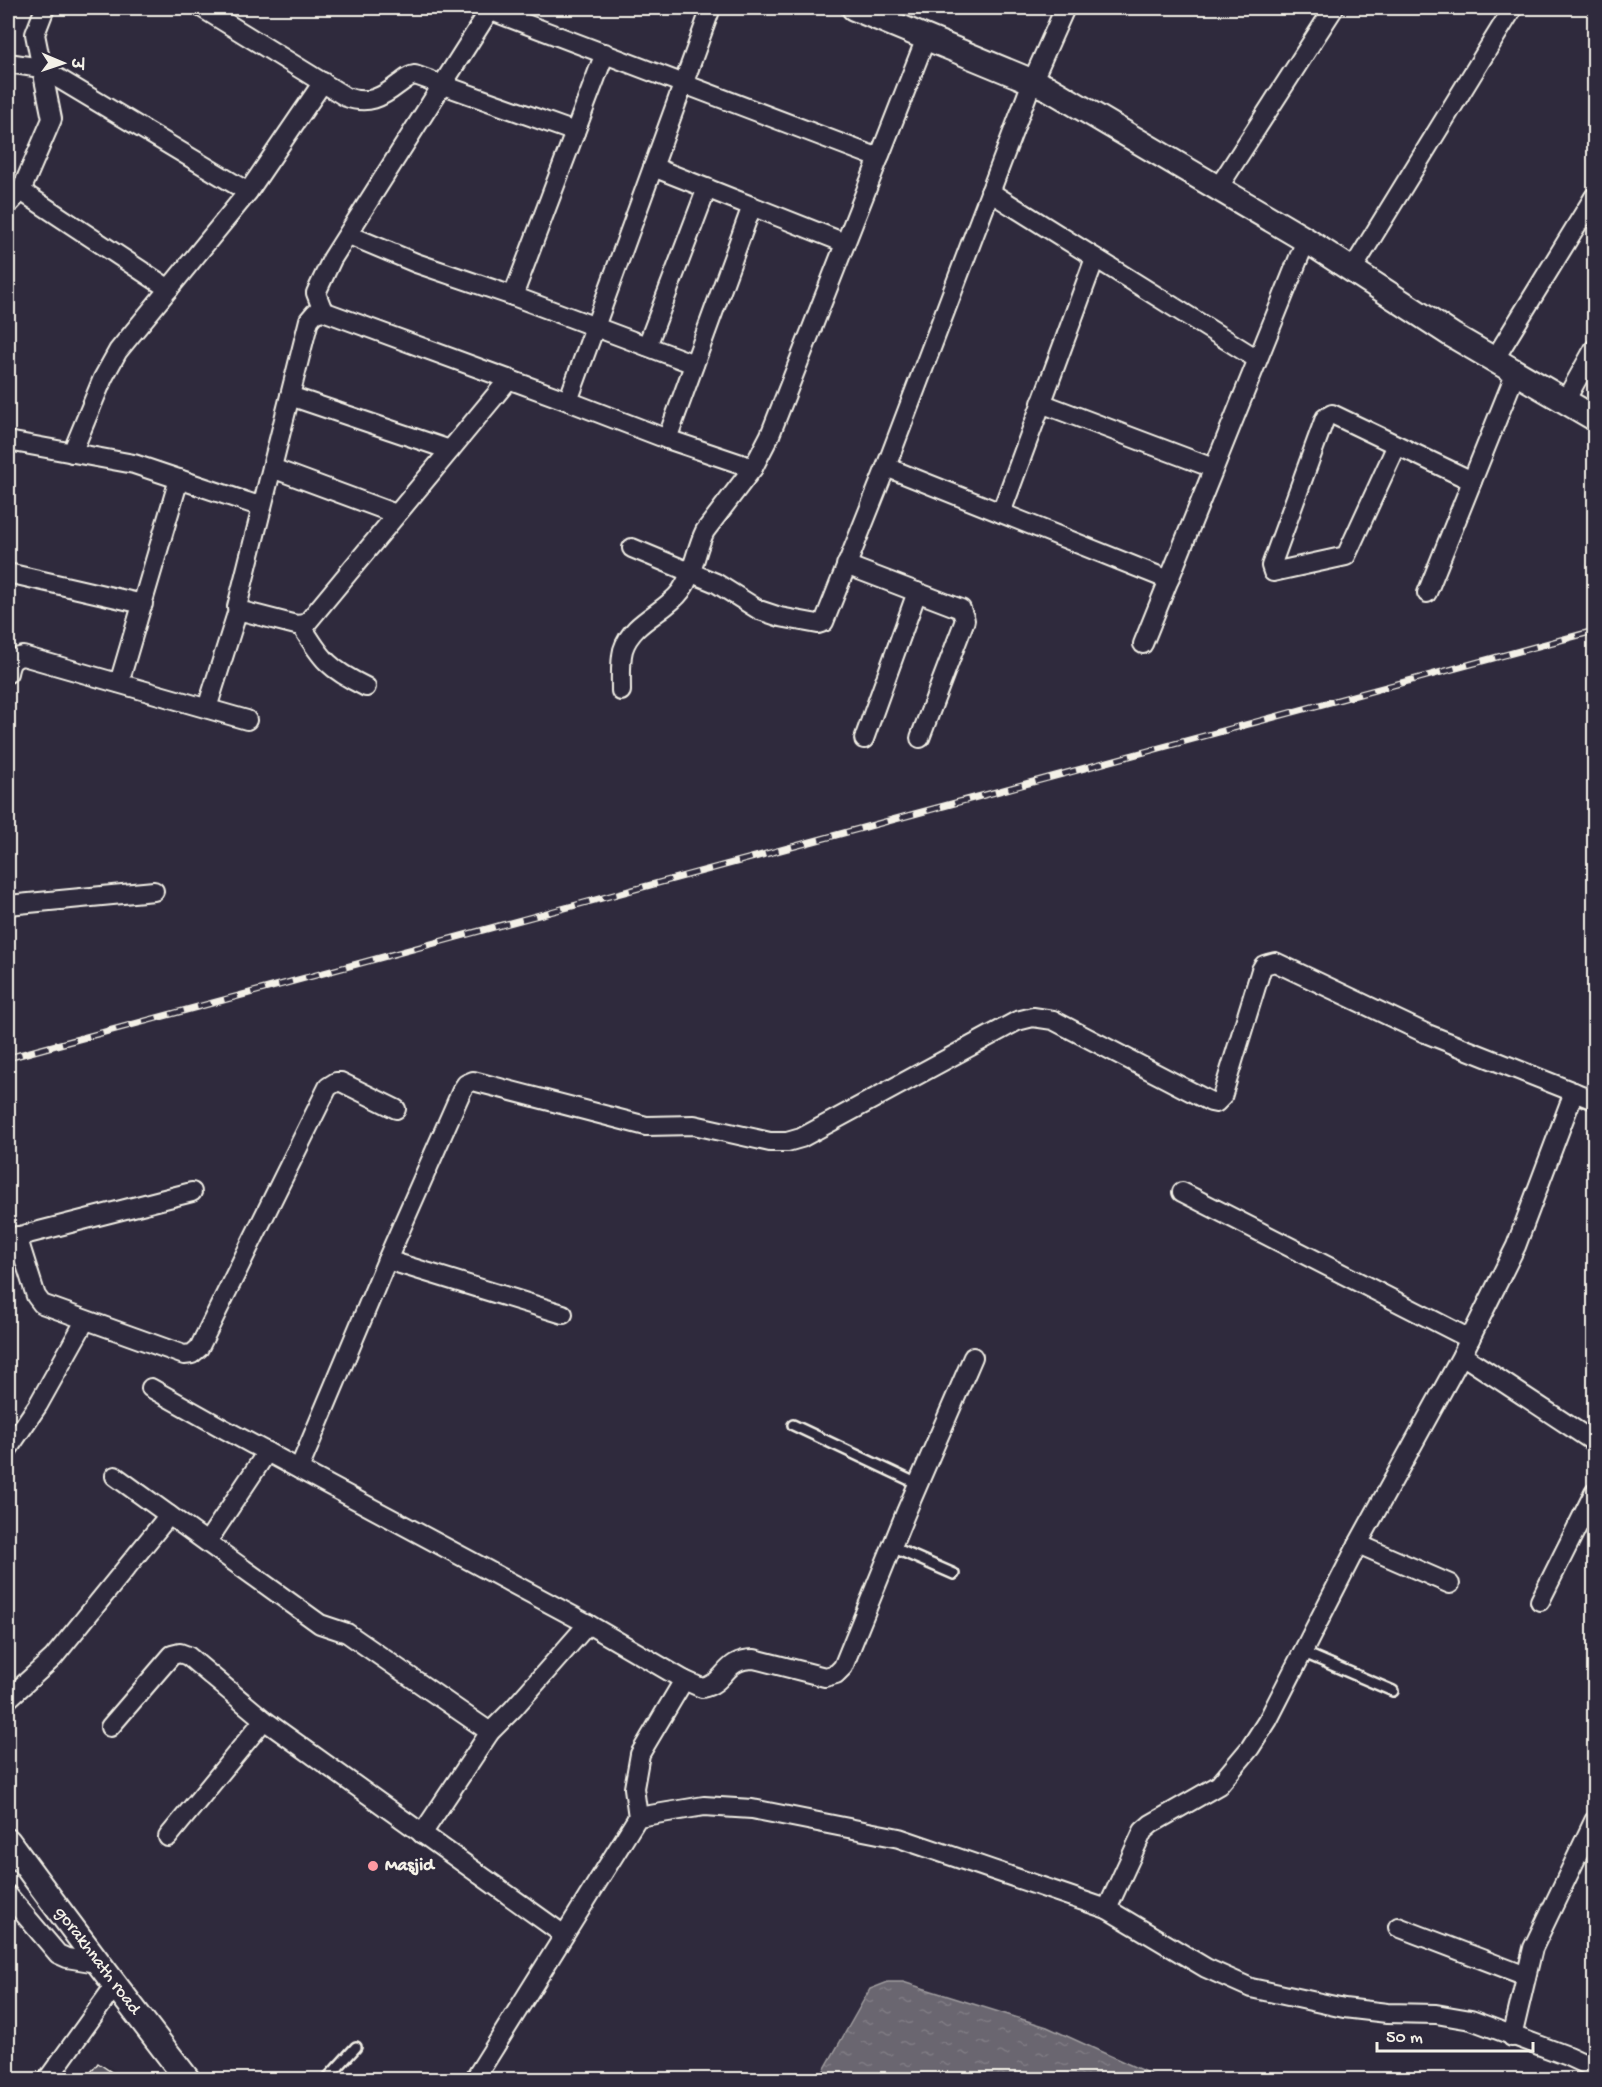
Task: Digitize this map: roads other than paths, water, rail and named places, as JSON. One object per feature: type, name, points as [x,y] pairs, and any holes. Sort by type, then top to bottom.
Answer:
[{"type":"street","points":[[8,205],[21,191],[52,119],[34,34],[45,8]]},
{"type":"street","points":[[202,8],[346,97],[359,102],[370,101],[396,87],[409,76],[415,75],[575,132]]},
{"type":"street","points":[[568,401],[711,8]]},
{"type":"street","points":[[854,8],[892,15],[926,38],[1048,88],[1306,240],[1452,335],[1594,418]]},
{"type":"street","points":[[632,548],[716,583],[759,610],[780,617],[822,623],[886,467],[1032,81],[1065,8]]},
{"type":"street","points":[[1218,188],[1334,8]]},
{"type":"street","points":[[1352,270],[1513,8]]},
{"type":"street","points":[[323,311],[316,293],[332,259],[490,9],[879,158]]},
{"type":"street","points":[[621,691],[623,650],[627,641],[636,629],[674,600],[682,591],[705,531],[753,468],[770,435],[926,38]]},
{"type":"street","points":[[513,296],[605,53]]},
{"type":"street","points":[[8,63],[41,68],[248,192]]},
{"type":"street","points":[[72,453],[103,378],[118,351],[248,192],[323,82]]},
{"type":"street","points":[[653,167],[845,243]]},
{"type":"street","points":[[647,346],[707,188]]},
{"type":"street","points":[[21,191],[169,289]]},
{"type":"street","points":[[990,192],[1257,359]]},
{"type":"street","points":[[1494,360],[1594,197]]},
{"type":"street","points":[[667,439],[752,206]]},
{"type":"street","points":[[348,235],[417,263],[513,296],[694,364]]},
{"type":"street","points":[[1143,644],[1306,240]]},
{"type":"street","points":[[1001,513],[1095,258]]},
{"type":"street","points":[[207,708],[238,610],[309,320],[315,313],[323,311],[667,439],[753,468]]},
{"type":"street","points":[[1565,401],[1594,349]]},
{"type":"street","points":[[1427,593],[1516,372]]},
{"type":"street","points":[[238,610],[301,625],[306,624],[509,379]]},
{"type":"street","points":[[291,396],[450,450]]},
{"type":"street","points":[[1041,403],[1213,468]]},
{"type":"street","points":[[1397,446],[1346,556],[1273,572],[1271,566],[1325,418],[1332,414],[1472,481]]},
{"type":"street","points":[[8,441],[134,465],[262,507]]},
{"type":"street","points":[[886,467],[1169,580]]},
{"type":"street","points":[[272,468],[396,514]]},
{"type":"street","points":[[119,683],[179,479]]},
{"type":"street","points":[[846,565],[961,609],[965,620],[920,738]]},
{"type":"street","points":[[8,573],[142,604]]},
{"type":"street","points":[[864,739],[917,592]]},
{"type":"street","points":[[301,625],[329,667],[366,687]]},
{"type":"street","points":[[8,673],[10,662],[16,657],[23,656],[247,720]]},
{"type":"street","points":[[8,905],[154,891]]},
{"type":"street","points":[[299,1469],[462,1090],[466,1084],[473,1081],[646,1126],[694,1125],[770,1142],[787,1142],[801,1138],[1017,1021],[1033,1017],[1053,1020],[1216,1103],[1222,1097],[1261,970],[1268,963],[1275,962],[1425,1033],[1594,1100]]},
{"type":"street","points":[[192,1192],[12,1238],[36,1296],[42,1304],[85,1321],[184,1355],[192,1354],[199,1348],[328,1087],[341,1082],[396,1109]]},
{"type":"street","points":[[1107,1909],[1143,1831],[1151,1824],[1210,1791],[1226,1777],[1268,1720],[1358,1545],[1466,1347],[1516,1246],[1574,1092]]},
{"type":"street","points":[[1182,1192],[1466,1347],[1594,1442]]},
{"type":"street","points":[[387,1260],[562,1314]]},
{"type":"street","points":[[8,1449],[38,1405],[85,1321]]},
{"type":"street","points":[[151,1388],[702,1688],[715,1683],[735,1662],[744,1659],[754,1659],[825,1677],[836,1674],[843,1667],[918,1484],[973,1358]]},
{"type":"street","points":[[207,1542],[267,1452]]},
{"type":"street","points":[[114,1476],[320,1624],[347,1633],[490,1732]]},
{"type":"street","points":[[1540,1601],[1594,1493]]},
{"type":"street","points":[[8,1698],[53,1658],[169,1515]]},
{"type":"street","points":[[1358,1545],[1450,1584]]},
{"type":"street","points":[[422,1834],[490,1732],[588,1624]]},
{"type":"street","points":[[110,1727],[172,1655],[180,1653],[188,1656],[264,1720],[564,1935]]},
{"type":"street","points":[[483,2077],[564,1935],[638,1817],[634,1788],[640,1754],[684,1680]]},
{"type":"street","points":[[168,1837],[264,1720]]},
{"type":"street","points":[[638,1817],[704,1806],[752,1809],[899,1838],[1107,1909],[1206,1968],[1251,1988],[1344,2008],[1387,2013],[1436,2014],[1471,2020],[1594,2068]]},
{"type":"street","points":[[1512,2037],[1533,1948],[1594,1821]]},
{"type":"street","name":"gorakhnath road","points":[[8,1841],[97,1963],[116,1984],[188,2079]]},
{"type":"street","points":[[8,1895],[58,1954],[67,1958],[97,1963]]},
{"type":"street","points":[[1398,1927],[1526,1976]]},
{"type":"street","points":[[47,2079],[116,1984]]},
{"type":"lane","points":[[794,1425],[918,1484]]},
{"type":"lane","points":[[892,1547],[954,1574]]},
{"type":"lane","points":[[1302,1652],[1394,1691]]},
{"type":"lane","points":[[326,2079],[356,2047]]},
{"type":"water","points":[[888,1982],[903,1982],[1047,2027],[1161,2079],[819,2079],[870,1989]]},
{"type":"railway","points":[[8,1058],[1594,631]]},
{"type":"place","name":"Masjid","points":[[373,1866]]}]
